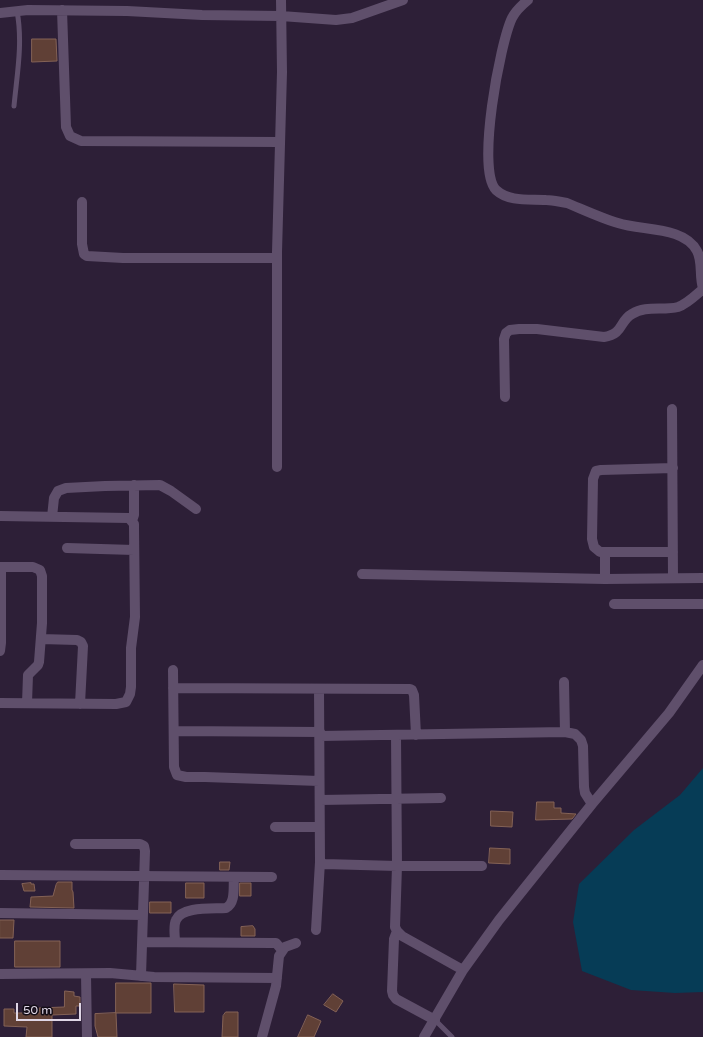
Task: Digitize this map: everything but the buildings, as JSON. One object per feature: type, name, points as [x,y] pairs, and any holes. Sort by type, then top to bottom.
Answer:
[{"type":"street","points":[[277,467],[277,258],[282,72],[281,0]]},
{"type":"street","points":[[0,13],[28,10],[127,11],[202,15],[281,16],[336,20],[352,18],[403,0]]},
{"type":"street","points":[[505,397],[504,339],[510,330],[537,329],[604,337],[610,336],[615,334],[631,314],[650,309],[680,306],[690,300],[703,288],[700,281],[698,252],[689,240],[660,230],[620,224],[558,201],[511,198],[502,194],[495,188],[492,182],[489,142],[493,97],[508,27],[514,14],[528,0]]},
{"type":"street","points":[[62,10],[66,127],[70,136],[74,139],[81,141],[112,142],[280,142]]},
{"type":"street","points":[[82,202],[82,244],[84,254],[87,256],[123,258],[277,258]]},
{"type":"street","points":[[672,409],[673,578]]},
{"type":"street","points":[[673,468],[596,471],[593,479],[592,539],[597,550],[605,553],[673,552]]},
{"type":"street","points":[[0,703],[123,703],[128,699],[130,694],[131,648],[135,617],[134,528],[132,521],[134,514],[134,485]]},
{"type":"street","points":[[52,517],[54,498],[58,491],[89,486],[154,485],[165,487],[196,509]]},
{"type":"street","points":[[0,516],[125,518],[132,521]]},
{"type":"street","points":[[67,548],[134,550]]},
{"type":"street","points":[[605,553],[605,579]]},
{"type":"street","points":[[0,651],[0,567],[33,566],[40,570],[42,576],[41,638],[38,665],[28,675],[27,703]]},
{"type":"street","points":[[362,574],[605,579],[703,578]]},
{"type":"street","points":[[614,604],[703,604]]},
{"type":"street","points":[[41,638],[77,640],[81,642],[83,646],[80,704]]},
{"type":"street","points":[[424,1037],[462,970],[499,920],[592,804],[669,712],[703,665]]},
{"type":"street","points":[[173,670],[175,772],[181,776],[319,781]]},
{"type":"street","points":[[564,682],[565,732]]},
{"type":"street","points":[[173,688],[410,689],[414,694],[416,735]]},
{"type":"street","points":[[316,930],[320,862],[319,689]]},
{"type":"street","points":[[174,731],[396,736],[565,732],[575,734],[581,740],[584,754],[584,787],[592,804]]},
{"type":"street","points":[[396,736],[397,866],[395,924],[397,931],[402,936],[462,970]]},
{"type":"street","points":[[320,800],[441,798]]},
{"type":"street","points":[[275,827],[319,827]]},
{"type":"street","points":[[76,844],[142,845],[145,851],[141,976]]},
{"type":"street","points":[[320,862],[324,864],[397,866],[482,866]]},
{"type":"street","points":[[0,875],[272,877]]},
{"type":"street","points":[[175,942],[175,921],[182,913],[189,910],[226,908],[229,906],[233,900],[234,877]]},
{"type":"street","points":[[0,914],[143,916]]},
{"type":"street","points":[[397,931],[394,939],[392,993],[396,999],[434,1020]]},
{"type":"street","points":[[143,942],[274,943],[282,950]]},
{"type":"street","points":[[262,1037],[272,1001],[279,956],[282,950],[296,943]]},
{"type":"street","points":[[0,974],[117,973],[141,976],[276,978]]},
{"type":"street","points":[[86,974],[87,1037]]},
{"type":"lane","points":[[14,106],[20,49],[20,26],[17,11]]},
{"type":"lane","points":[[434,1020],[452,1037]]},
{"type":"water","points":[[703,768],[703,992],[675,993],[631,990],[582,971],[573,922],[579,884],[634,830],[680,795]]}]
